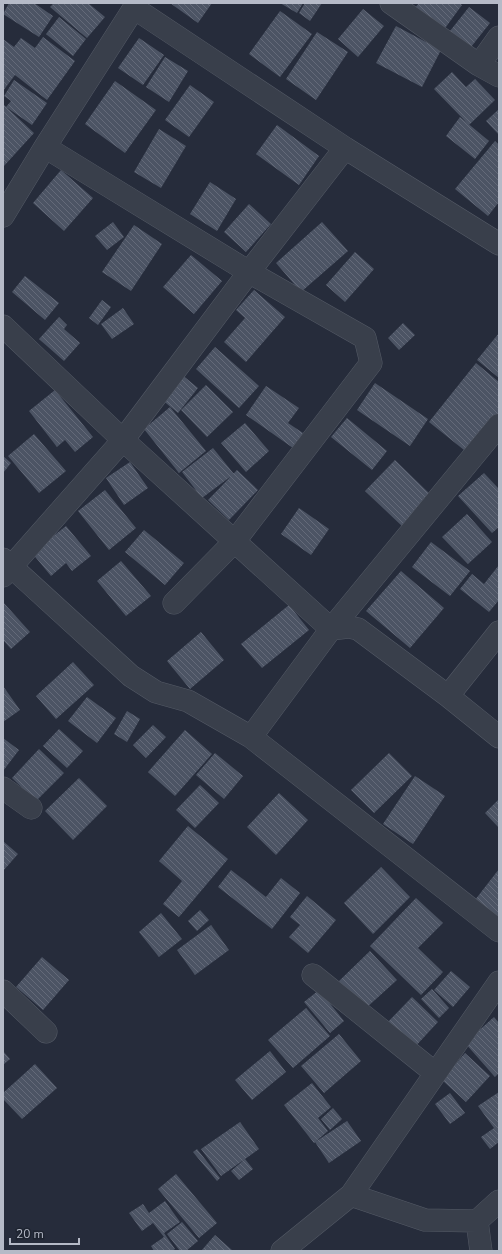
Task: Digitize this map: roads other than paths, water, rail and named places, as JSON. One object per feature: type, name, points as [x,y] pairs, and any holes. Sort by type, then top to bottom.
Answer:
[{"type":"street","points":[[3,216],[133,5],[345,148],[499,244]]},
{"type":"street","points":[[399,5],[480,65],[499,76]]},
{"type":"street","points":[[480,65],[499,37]]},
{"type":"street","points":[[45,146],[249,272],[365,338],[371,363],[234,542],[174,603]]},
{"type":"street","points":[[345,148],[249,272],[123,440],[6,567],[130,676],[156,692],[188,701],[251,737],[499,931]]},
{"type":"street","points":[[3,326],[123,440],[331,629],[349,627],[358,629],[448,696],[499,737]]},
{"type":"street","points":[[251,737],[331,629],[499,425]]},
{"type":"street","points":[[448,696],[499,632]]},
{"type":"street","points":[[3,788],[30,808]]},
{"type":"street","points":[[313,975],[435,1073]]},
{"type":"street","points":[[282,1251],[351,1195],[499,982]]},
{"type":"street","points":[[3,991],[46,1032]]},
{"type":"street","points":[[351,1195],[425,1220],[477,1221],[499,1201]]},
{"type":"street","points":[[477,1221],[482,1251]]}]
